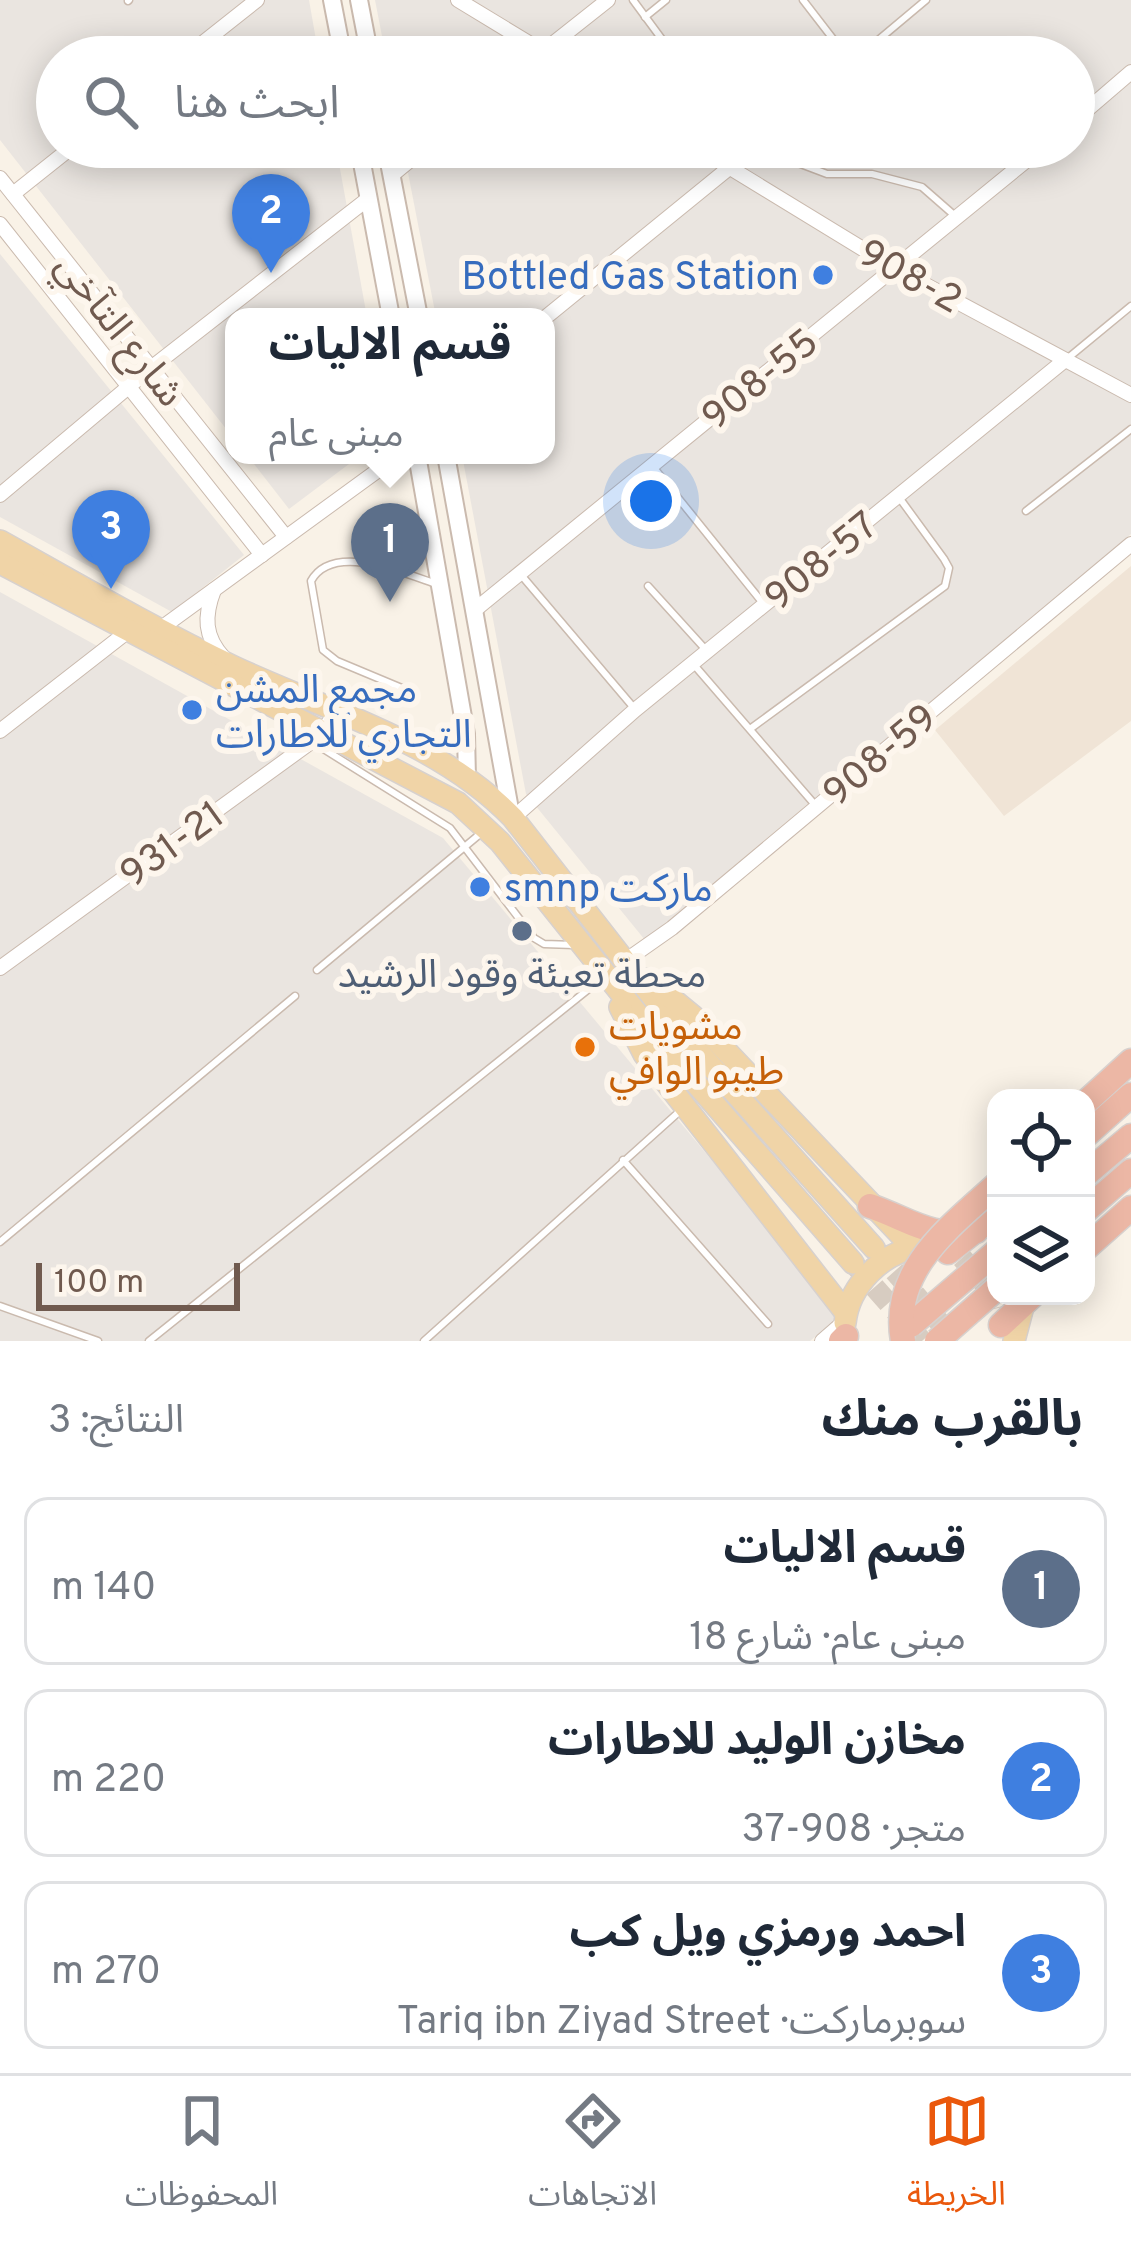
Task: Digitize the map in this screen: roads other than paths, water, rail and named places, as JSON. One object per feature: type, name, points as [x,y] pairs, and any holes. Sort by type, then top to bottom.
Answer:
[{"type":"highway","points":[[1095,1094],[1131,1061]]},
{"type":"highway","points":[[1095,1127],[1131,1095]]},
{"type":"highway","points":[[1095,1166],[1131,1136]]},
{"type":"highway","points":[[1095,1202],[1131,1171]]},
{"type":"highway","points":[[900,1337],[903,1303],[924,1254],[987,1194]]},
{"type":"highway","points":[[870,1206],[922,1229],[950,1235],[986,1222]]},
{"type":"highway","points":[[1095,1240],[1131,1208]]},
{"type":"highway","points":[[937,1251],[986,1222]]},
{"type":"highway","points":[[900,1337],[987,1260]]},
{"type":"highway","points":[[937,1341],[1002,1321]]},
{"type":"main road","points":[[0,541],[232,666],[467,778],[512,817],[626,962],[668,1035],[853,1263]]},
{"type":"main road","points":[[0,563],[317,738],[442,792],[487,829],[607,977],[874,1247]]},
{"type":"main road","points":[[445,764],[468,750]]},
{"type":"main road","points":[[626,962],[693,1016],[870,1206],[937,1251]]},
{"type":"main road","points":[[607,977],[644,1054],[841,1332]]},
{"type":"main road","points":[[841,1332],[854,1289],[898,1251],[937,1251]]},
{"type":"street","points":[[212,36],[257,0]]},
{"type":"street","points":[[332,0],[339,36]]},
{"type":"street","points":[[359,0],[366,36]]},
{"type":"street","points":[[458,0],[514,36]]},
{"type":"street","points":[[566,36],[608,0]]},
{"type":"street","points":[[1095,103],[1131,72]]},
{"type":"street","points":[[13,194],[46,168]]},
{"type":"street","points":[[363,168],[390,308]]},
{"type":"street","points":[[390,168],[417,308]]},
{"type":"street","points":[[392,175],[400,168]]},
{"type":"street","points":[[555,310],[729,168]]},
{"type":"street","name":"908-2","points":[[729,168],[894,268],[1131,395]]},
{"type":"street","name":"908-55","points":[[476,609],[1018,168]]},
{"type":"street","name":"شارع التآخي","points":[[0,178],[225,460]]},
{"type":"street","points":[[229,308],[369,198]]},
{"type":"street","name":"شارع التآخي","points":[[0,224],[262,555]]},
{"type":"street","points":[[0,495],[225,311]]},
{"type":"street","name":"908-57","points":[[512,817],[635,710],[1066,360]]},
{"type":"street","name":"شارع التآخي","points":[[228,464],[286,537]]},
{"type":"street","points":[[160,629],[387,464]]},
{"type":"street","points":[[420,464],[468,750],[467,778]]},
{"type":"street","points":[[448,464],[512,817]]},
{"type":"street","name":"908-59","points":[[626,962],[1131,544]]},
{"type":"street","points":[[441,578],[467,565]]},
{"type":"street","points":[[215,589],[207,615],[208,634],[232,666]]},
{"type":"street","points":[[0,731],[128,632]]},
{"type":"street","name":"931-21","points":[[0,968],[317,738],[335,712]]},
{"type":"lane","points":[[633,0],[660,36]]},
{"type":"lane","points":[[645,16],[666,0]]},
{"type":"lane","points":[[803,0],[831,36]]},
{"type":"lane","points":[[883,36],[926,0]]},
{"type":"lane","points":[[811,168],[826,174],[872,174],[922,187],[957,218]]},
{"type":"lane","name":"908-57","points":[[1066,360],[1131,307]]},
{"type":"lane","points":[[1026,511],[1131,429]]},
{"type":"lane","points":[[652,466],[764,605]]},
{"type":"lane","points":[[750,729],[945,586],[949,578],[944,559],[898,496]]},
{"type":"lane","points":[[404,689],[337,662],[323,650],[310,581],[319,569],[331,564],[372,563],[441,578]]},
{"type":"lane","points":[[520,573],[635,710]]},
{"type":"lane","points":[[648,586],[708,651]]},
{"type":"lane","points":[[693,663],[817,807]]},
{"type":"lane","points":[[317,738],[440,820],[534,938],[544,944],[582,945]]},
{"type":"lane","points":[[317,970],[487,829]]},
{"type":"lane","points":[[149,1341],[607,977]]},
{"type":"lane","points":[[0,1241],[295,996]]},
{"type":"lane","points":[[424,1341],[684,1107]]},
{"type":"lane","points":[[622,1160],[768,1324]]},
{"type":"lane","points":[[0,1306],[98,1341]]},
{"type":"tunnel","points":[[874,1248],[956,1341]]},
{"type":"tunnel","points":[[962,1258],[995,1296],[998,1308]]},
{"type":"tunnel","points":[[854,1264],[922,1341]]},
{"type":"place","name":"مخازن الوليد للاطارات","points":[[271,273]]},
{"type":"place","name":"Bottled Gas Station","points":[[823,275]]},
{"type":"place","name":"احمد ورمزي ويل كب","points":[[111,589]]},
{"type":"place","name":"قسم الاليات","points":[[390,602]]},
{"type":"place","name":"مجمع المشن التجاري للاطارات","points":[[192,710]]},
{"type":"place","name":"smnp ماركت","points":[[480,887]]},
{"type":"place","name":"محطة تعبئة وقود الرشيد","points":[[522,931]]},
{"type":"place","name":"مشويات طيبو الوافي","points":[[585,1047]]}]
